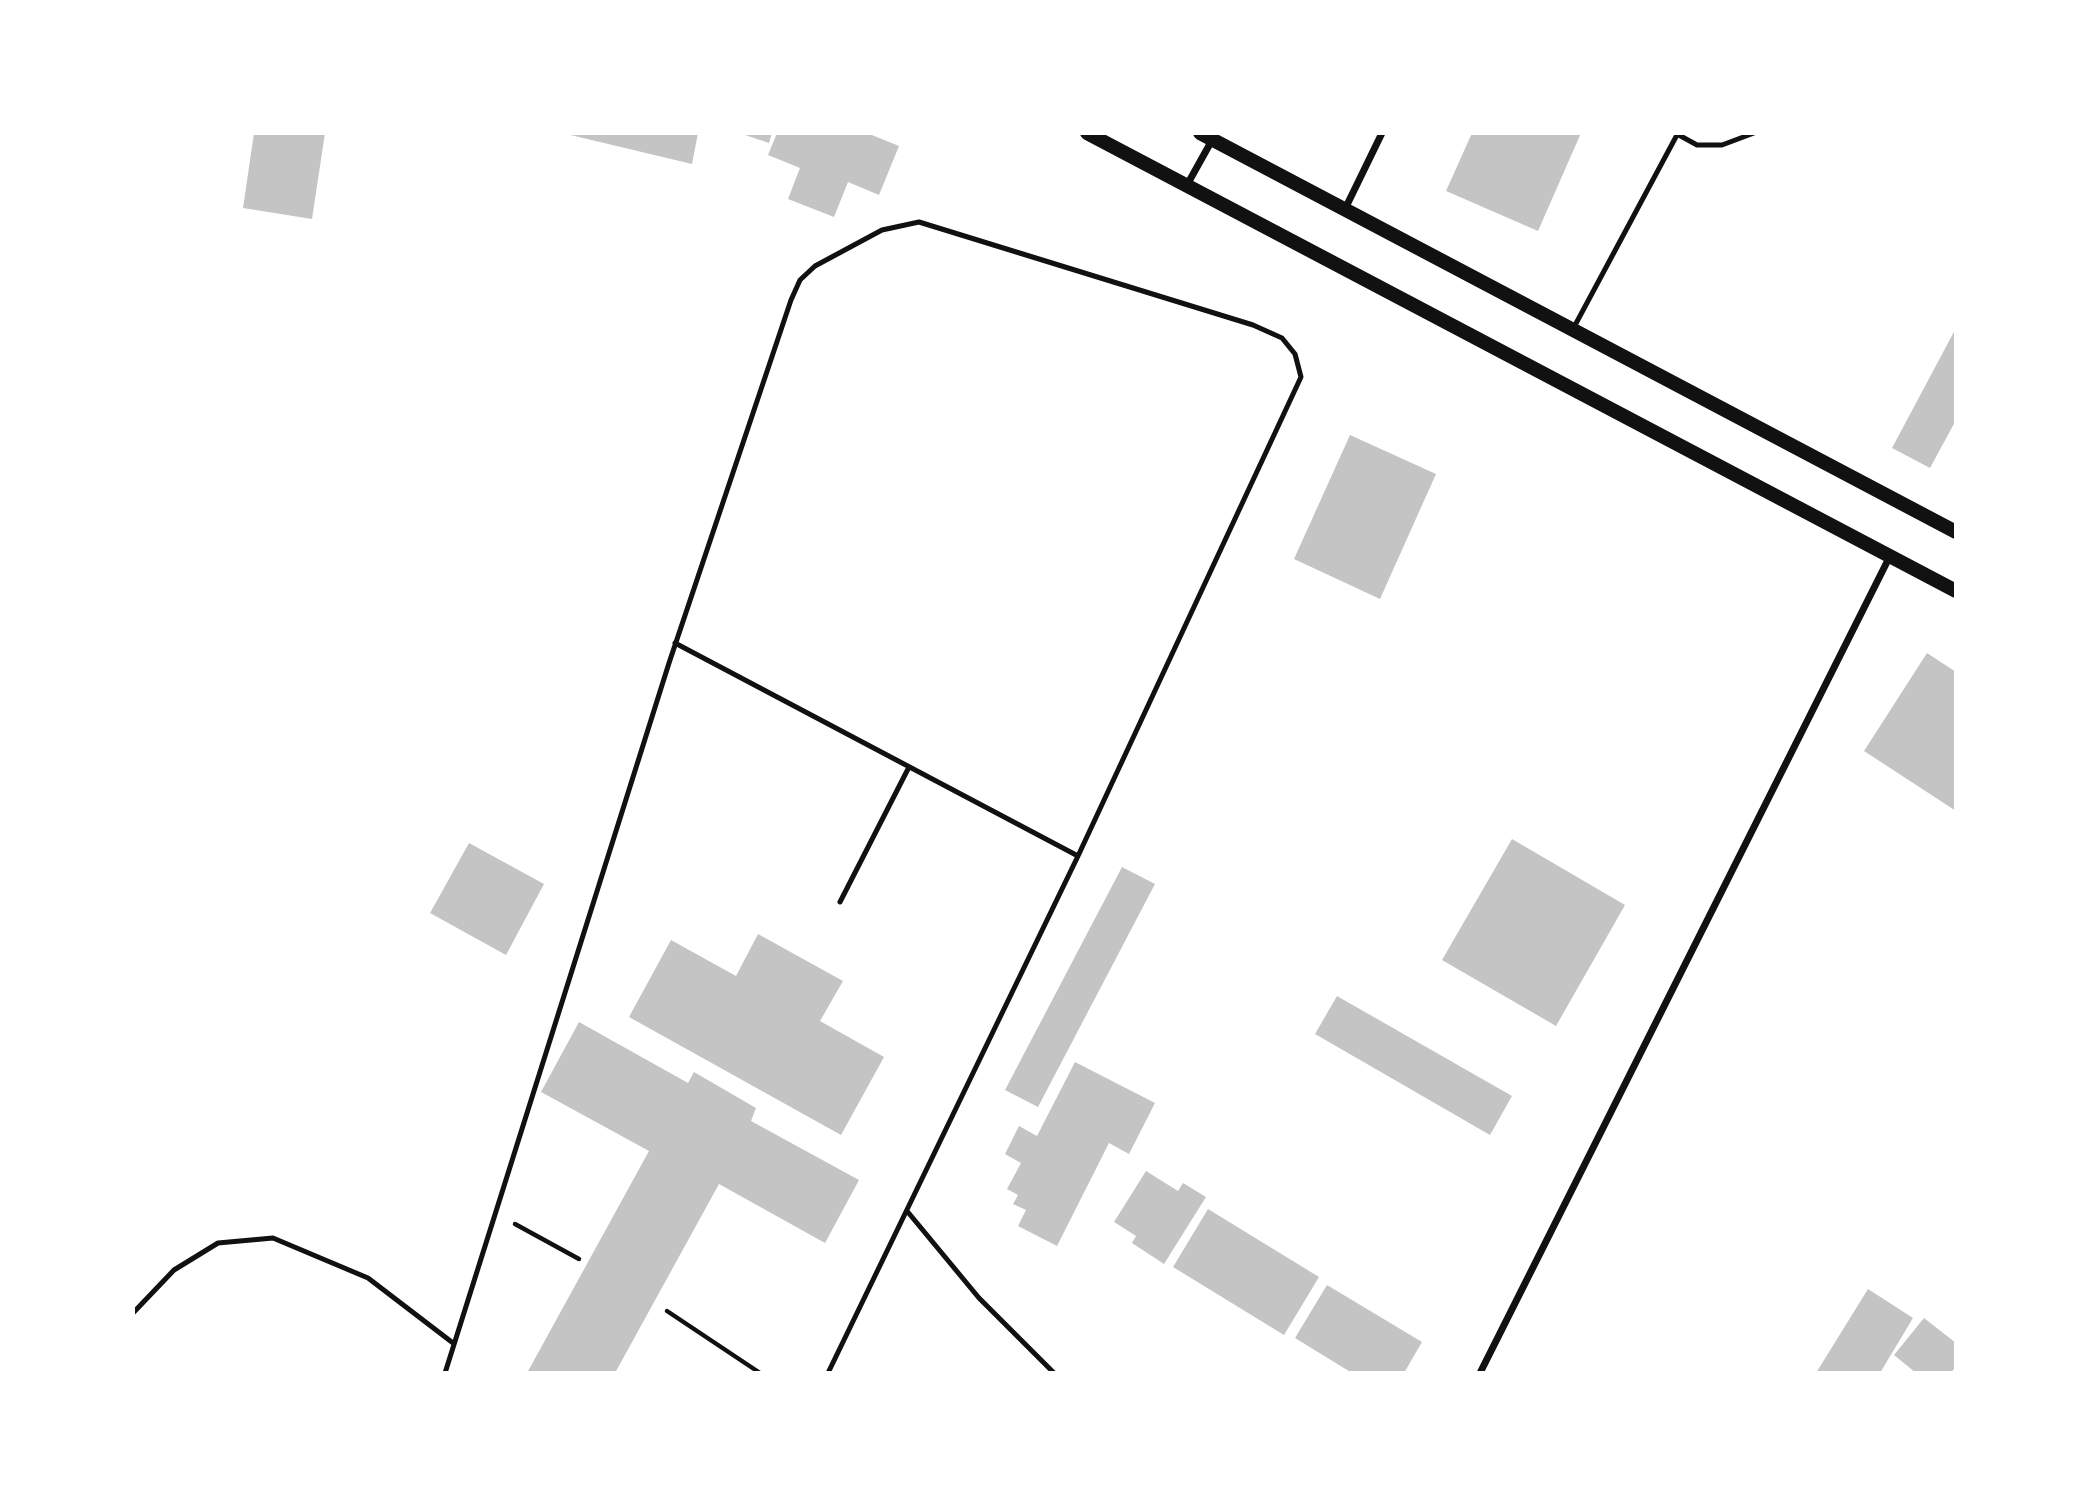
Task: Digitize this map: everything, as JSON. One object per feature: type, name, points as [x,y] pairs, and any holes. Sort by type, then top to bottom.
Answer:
[{"type":"main road","points":[[1087,133],[1956,591]]},
{"type":"main road","points":[[1210,135],[1956,532]]},
{"type":"street","points":[[1345,209],[1382,133]]},
{"type":"street","points":[[1187,185],[1210,135]]},
{"type":"street","points":[[1480,1373],[1890,556]]},
{"type":"lane","points":[[1573,329],[1677,134],[1697,145],[1722,145],[1754,133]]},
{"type":"lane","points":[[445,1373],[675,643],[800,280],[816,266],[882,230],[919,222],[1253,326],[1282,338],[1295,354],[1301,377],[1078,856],[828,1373]]},
{"type":"lane","points":[[675,643],[1078,856]]},
{"type":"lane","points":[[840,902],[909,767]]},
{"type":"lane","points":[[907,1211],[979,1298],[1054,1373]]},
{"type":"lane","points":[[133,1313],[174,1269],[218,1243],[273,1238],[368,1278],[453,1343]]},
{"type":"path","points":[[495,1214],[579,1259]]},
{"type":"path","points":[[667,1311],[760,1373]]},
{"type":"building","points":[[254,133],[325,133],[312,219],[243,208]]},
{"type":"building","points":[[562,133],[698,133],[692,164]]},
{"type":"building","points":[[739,133],[772,133],[769,143]]},
{"type":"building","points":[[777,133],[867,133],[899,146],[879,195],[848,182],[834,217],[788,199],[800,168],[768,155]]},
{"type":"building","points":[[1472,133],[1581,133],[1538,231],[1446,191]]},
{"type":"building","points":[[1956,328],[1956,420],[1930,468],[1892,448]]},
{"type":"building","points":[[1350,435],[1436,474],[1380,599],[1294,559]]},
{"type":"building","points":[[1927,653],[1956,672],[1956,811],[1864,751]]},
{"type":"building","points":[[1512,839],[1625,905],[1556,1026],[1442,960]]},
{"type":"building","points":[[469,843],[544,884],[506,955],[430,913]]},
{"type":"building","points":[[1122,867],[1155,884],[1038,1107],[1005,1090]]},
{"type":"building","points":[[758,934],[843,981],[820,1021],[884,1057],[841,1135],[629,1017],[671,940],[736,976]]},
{"type":"building","points":[[1337,996],[1512,1096],[1490,1135],[1315,1034]]},
{"type":"building","points":[[579,1022],[688,1083],[694,1072],[756,1108],[751,1121],[859,1180],[825,1243],[719,1184],[615,1373],[527,1373],[649,1151],[541,1092]]},
{"type":"building","points":[[1075,1062],[1155,1103],[1129,1154],[1109,1143],[1057,1246],[1018,1226],[1026,1210],[1013,1204],[1018,1195],[1007,1189],[1021,1163],[1005,1154],[1019,1126],[1037,1136]]},
{"type":"building","points":[[1146,1171],[1178,1191],[1183,1183],[1206,1197],[1164,1264],[1132,1243],[1136,1236],[1114,1222]]},
{"type":"building","points":[[1208,1209],[1319,1277],[1284,1335],[1173,1267]]},
{"type":"building","points":[[1327,1285],[1422,1342],[1404,1373],[1352,1373],[1295,1338]]},
{"type":"building","points":[[1868,1289],[1913,1318],[1880,1373],[1816,1373]]},
{"type":"building","points":[[1924,1318],[1956,1343],[1956,1366],[1951,1373],[1916,1373],[1894,1355]]}]
